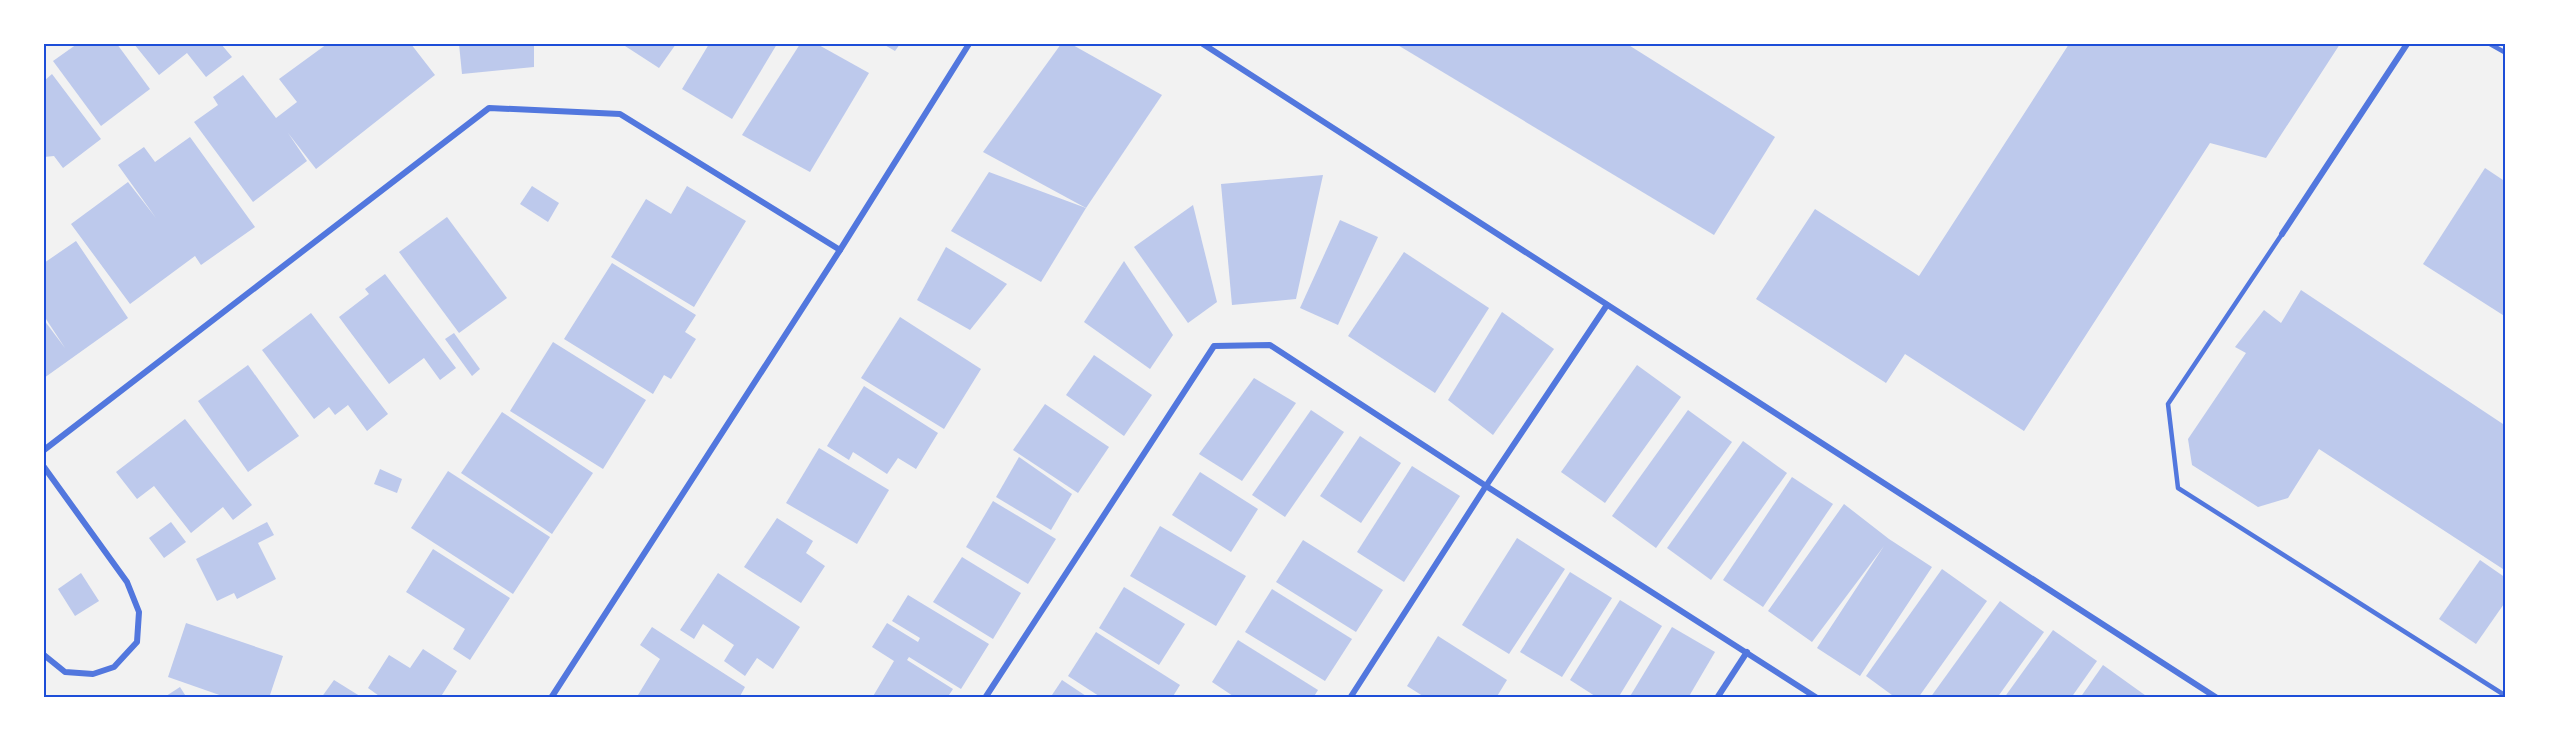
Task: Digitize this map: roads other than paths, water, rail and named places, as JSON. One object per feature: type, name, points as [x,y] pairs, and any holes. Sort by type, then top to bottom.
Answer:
[{"type":"street","points":[[551,698],[840,250],[969,44]]},
{"type":"street","points":[[1203,44],[2217,698]]},
{"type":"street","points":[[2282,234],[2407,44]]},
{"type":"street","points":[[44,450],[489,108],[620,114],[840,250]]},
{"type":"street","points":[[1350,698],[1486,486],[1607,305]]},
{"type":"street","points":[[985,698],[1214,346],[1270,345],[1817,698]]},
{"type":"street","points":[[44,467],[127,582],[139,612],[137,642],[114,667],[93,674],[65,672],[44,655]]},
{"type":"street","points":[[1718,698],[1747,652]]},
{"type":"lane","points":[[2490,44],[2505,53]]},
{"type":"lane","points":[[2282,234],[2168,404],[2178,488],[2505,696]]}]
